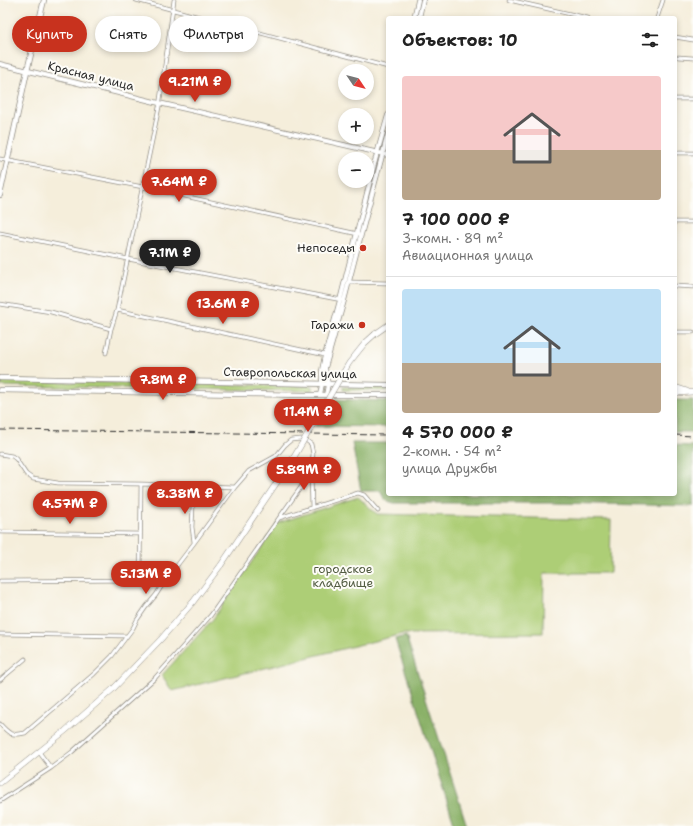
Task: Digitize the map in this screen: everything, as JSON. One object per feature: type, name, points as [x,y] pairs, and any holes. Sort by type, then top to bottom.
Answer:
[{"type":"main road","points":[[0,195],[44,0]]},
{"type":"main road","points":[[0,783],[65,731],[113,689],[161,639],[193,602],[221,565],[294,457],[349,363],[375,334],[386,326]]},
{"type":"main road","name":"Ставропольская улица","points":[[0,378],[386,385]]},
{"type":"main road","points":[[677,388],[691,392]]},
{"type":"main road","name":"Ставропольская улица","points":[[0,390],[386,395]]},
{"type":"main road","points":[[677,393],[691,392]]},
{"type":"street","points":[[136,0],[386,66]]},
{"type":"street","points":[[106,354],[143,188],[159,104],[174,0]]},
{"type":"street","points":[[414,16],[418,0]]},
{"type":"street","points":[[419,16],[423,0]]},
{"type":"street","points":[[509,0],[576,16]]},
{"type":"street","points":[[659,16],[663,0]]},
{"type":"street","points":[[677,37],[693,40]]},
{"type":"street","points":[[678,57],[693,58]]},
{"type":"street","name":"Красная улица","points":[[0,64],[159,104],[386,155]]},
{"type":"street","points":[[677,99],[693,99]]},
{"type":"street","points":[[326,395],[322,370],[325,354],[349,282],[386,122]]},
{"type":"street","points":[[320,395],[325,384],[326,368],[342,300],[386,142]]},
{"type":"street","points":[[677,153],[693,153]]},
{"type":"street","points":[[0,159],[143,188],[359,235]]},
{"type":"street","points":[[677,222],[693,222]]},
{"type":"street","points":[[0,233],[342,300]]},
{"type":"street","points":[[349,282],[386,283]]},
{"type":"street","points":[[677,286],[693,287]]},
{"type":"street","points":[[0,304],[51,312],[111,329]]},
{"type":"street","points":[[117,310],[325,354]]},
{"type":"street","points":[[677,332],[693,332]]},
{"type":"street","points":[[0,724],[8,732],[16,735],[25,733],[94,674],[112,656],[235,487],[249,471],[276,456],[291,440],[301,439],[311,444],[313,454],[311,473],[312,508]]},
{"type":"street","points":[[0,454],[12,456],[16,459],[26,474],[32,478],[58,483],[235,487]]},
{"type":"street","points":[[0,801],[52,768],[155,678],[211,615],[311,473]]},
{"type":"street","points":[[140,580],[141,484]]},
{"type":"street","points":[[194,486],[192,527],[194,543]]},
{"type":"street","points":[[279,518],[358,494],[364,495],[378,511]]},
{"type":"street","points":[[0,532],[140,534]]},
{"type":"street","points":[[0,581],[140,580],[163,584]]},
{"type":"street","points":[[0,634],[127,636]]},
{"type":"street","points":[[0,680],[25,659]]},
{"type":"street","points":[[38,752],[52,768]]},
{"type":"green space","points":[[0,381],[312,386],[312,391],[0,386]]},
{"type":"green space","points":[[343,387],[386,387],[386,391],[343,390]]},
{"type":"green space","points":[[331,399],[386,401],[386,427],[315,426]]},
{"type":"green space","points":[[677,400],[693,400],[693,432],[677,432]]},
{"type":"green space","points":[[352,443],[386,443],[386,496],[677,496],[677,445],[693,446],[693,506],[553,503],[394,503],[385,500],[380,491],[361,491]]},
{"type":"green space","name":"городское кладбище","points":[[358,497],[377,514],[611,520],[610,573],[544,573],[543,633],[403,634],[172,691],[162,675],[213,619],[278,523]]},
{"type":"green space","points":[[406,636],[467,826],[455,826],[395,639]]},
{"type":"railway","points":[[0,430],[386,435]]},
{"type":"railway","points":[[677,435],[693,436]]},
{"type":"place","name":"Непоседы","points":[[363,248]]},
{"type":"place","name":"Гаражи","points":[[362,325]]}]
